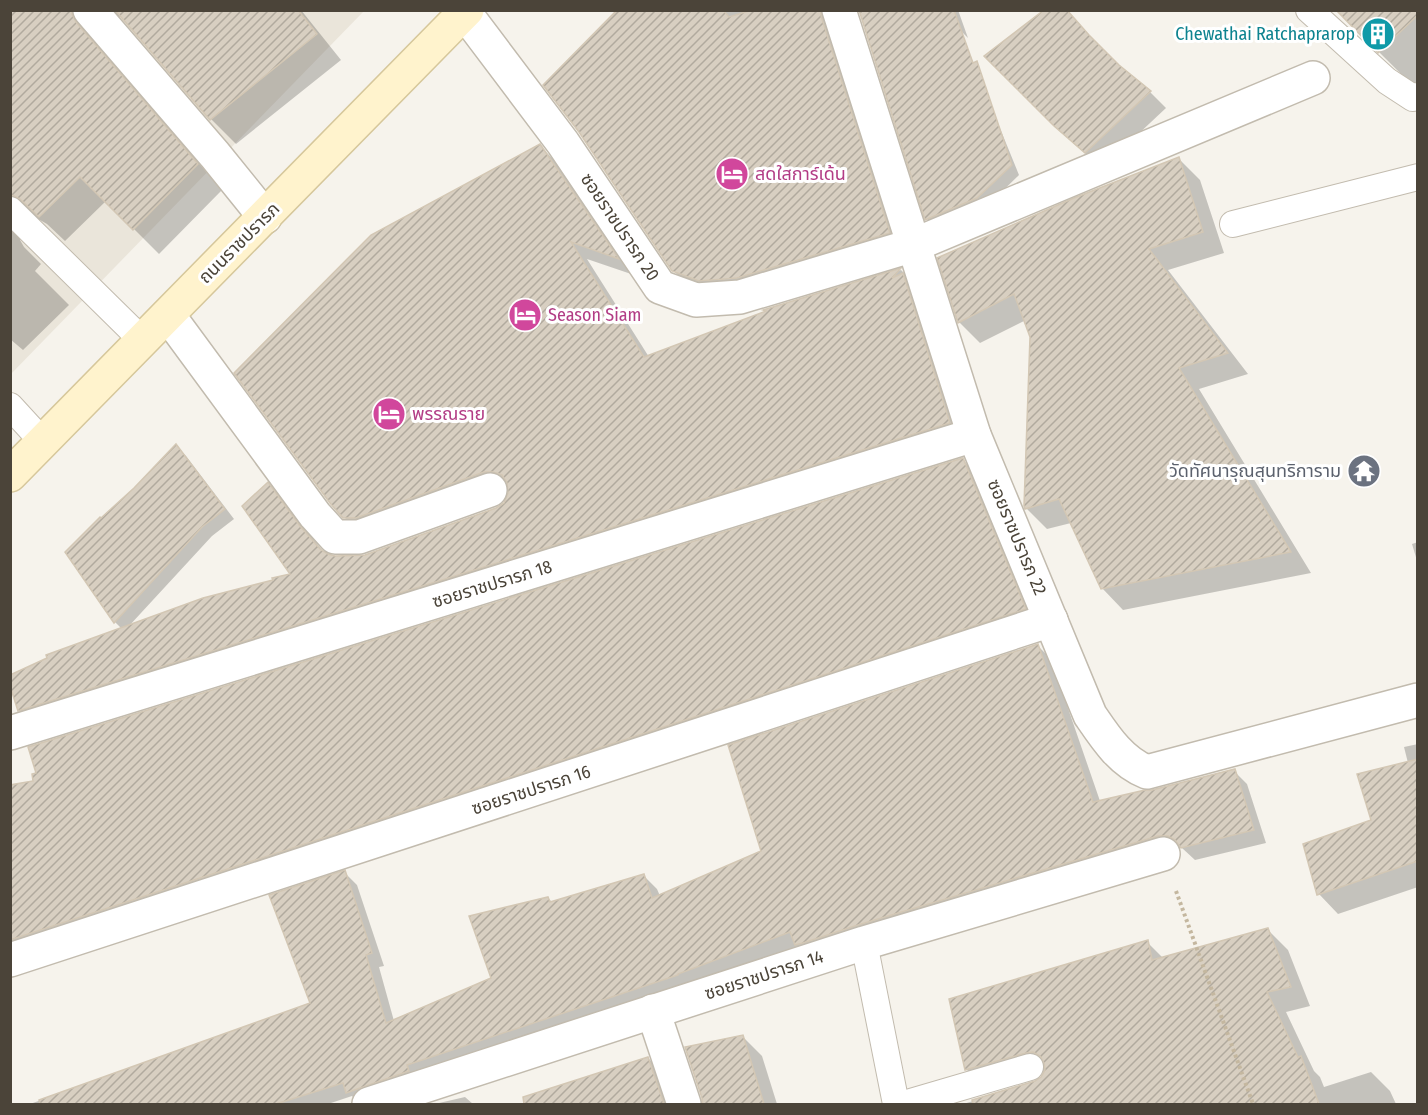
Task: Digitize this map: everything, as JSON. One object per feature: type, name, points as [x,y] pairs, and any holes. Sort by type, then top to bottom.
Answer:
[{"type":"main road","name":"ถนนราชปรารภ","points":[[10,475],[466,12]]},
{"type":"street","points":[[90,10],[215,155],[265,217]]},
{"type":"street","name":"ซอยราชปรารภ 22","points":[[841,11],[974,435],[1090,715],[1107,740],[1137,769],[1147,772],[1418,700]]},
{"type":"street","name":"ซอยราชปรารภ 20","points":[[466,12],[563,142],[660,286],[696,300],[740,297],[914,245],[1313,78]]},
{"type":"street","points":[[168,315],[315,515],[335,537],[359,537],[490,490]]},
{"type":"street","name":"ซอยราชปรารภ 18","points":[[10,732],[974,435]]},
{"type":"street","name":"ซอยราชปรารภ 16","points":[[10,960],[1052,620]]},
{"type":"street","name":"ซอยราชปรารภ 14","points":[[369,1104],[864,943],[1163,854]]},
{"type":"street","points":[[654,1011],[684,1104]]},
{"type":"lane","points":[[1309,10],[1387,81],[1413,98],[1418,96]]},
{"type":"lane","points":[[1233,224],[1418,177]]},
{"type":"lane","points":[[10,210],[143,341]]},
{"type":"lane","points":[[10,406],[43,442]]},
{"type":"lane","points":[[864,943],[896,1104]]},
{"type":"lane","points":[[904,1104],[1030,1067]]},
{"type":"path","points":[[1163,854],[1253,1104]]},
{"type":"shaded area","points":[[11,11],[364,11],[11,374]]},
{"type":"building","points":[[10,10],[72,10],[76,22],[198,164],[133,230],[80,177],[39,217],[20,199],[10,195]]},
{"type":"building","points":[[115,10],[298,10],[317,34],[210,120]]},
{"type":"building","points":[[617,10],[723,10],[729,17],[752,10],[821,10],[890,233],[737,278],[699,281],[672,271],[579,132],[543,85]]},
{"type":"building","points":[[859,10],[954,10],[973,63],[977,61],[1012,165],[977,198],[925,220]]},
{"type":"building","points":[[1044,10],[1067,10],[1119,65],[1151,91],[1085,153],[1054,126],[984,56]]},
{"type":"building","name":"Chewathai Ratchaprarop","points":[[1336,10],[1418,10],[1418,15],[1378,53]]},
{"type":"building","points":[[540,144],[619,259],[571,242],[644,357],[766,311],[763,310],[901,268],[892,278],[903,273],[950,423],[18,711],[10,686],[10,675],[47,658],[46,655],[203,598],[290,574],[242,506],[268,482],[300,526],[321,550],[335,556],[365,555],[496,508],[504,503],[508,493],[507,483],[502,475],[484,472],[356,518],[343,518],[234,373],[371,235]]},
{"type":"building","points":[[1179,157],[1203,232],[1149,249],[1228,353],[1179,368],[1291,552],[1101,589],[1059,499],[1025,509],[1024,506],[1030,337],[1014,294],[958,323],[937,258],[1074,198]]},
{"type":"building","points":[[176,444],[225,509],[202,527],[114,623],[65,552],[100,517],[134,488]]},
{"type":"building","points":[[963,458],[1026,609],[10,940],[10,785],[33,781],[32,774],[36,773],[28,747]]},
{"type":"building","points":[[1038,644],[1093,802],[1235,769],[1254,830],[1181,848],[1175,840],[1168,836],[1158,836],[803,943],[795,945],[790,932],[678,975],[407,1065],[409,1071],[346,1093],[343,1083],[276,1104],[40,1104],[39,1100],[310,1003],[269,895],[345,870],[372,953],[366,955],[386,1023],[491,978],[469,916],[548,897],[550,902],[644,874],[652,898],[761,851],[728,745]]},
{"type":"building","points":[[1418,759],[1418,861],[1317,895],[1303,844],[1371,820],[1357,774]]},
{"type":"building","points":[[1268,928],[1291,987],[1267,992],[1298,1057],[1301,1056],[1319,1104],[973,1104],[972,1100],[1035,1081],[1045,1070],[1044,1063],[1040,1056],[1033,1052],[965,1070],[949,999],[1148,940],[1152,960]]},
{"type":"building","points":[[743,1035],[764,1104],[702,1104],[685,1047]]},
{"type":"building","points":[[648,1057],[664,1104],[524,1104],[523,1097]]},
{"type":"place","name":"Chewathai Ratchaprarop","points":[[1378,34]]},
{"type":"place","name":"สดใสการ์เด้น","points":[[732,174]]},
{"type":"place","name":"Season Siam","points":[[525,315]]},
{"type":"place","name":"พรรณราย","points":[[389,414]]},
{"type":"place","name":"วัดทัศนารุณสุนทริการาม","points":[[1364,471]]}]
